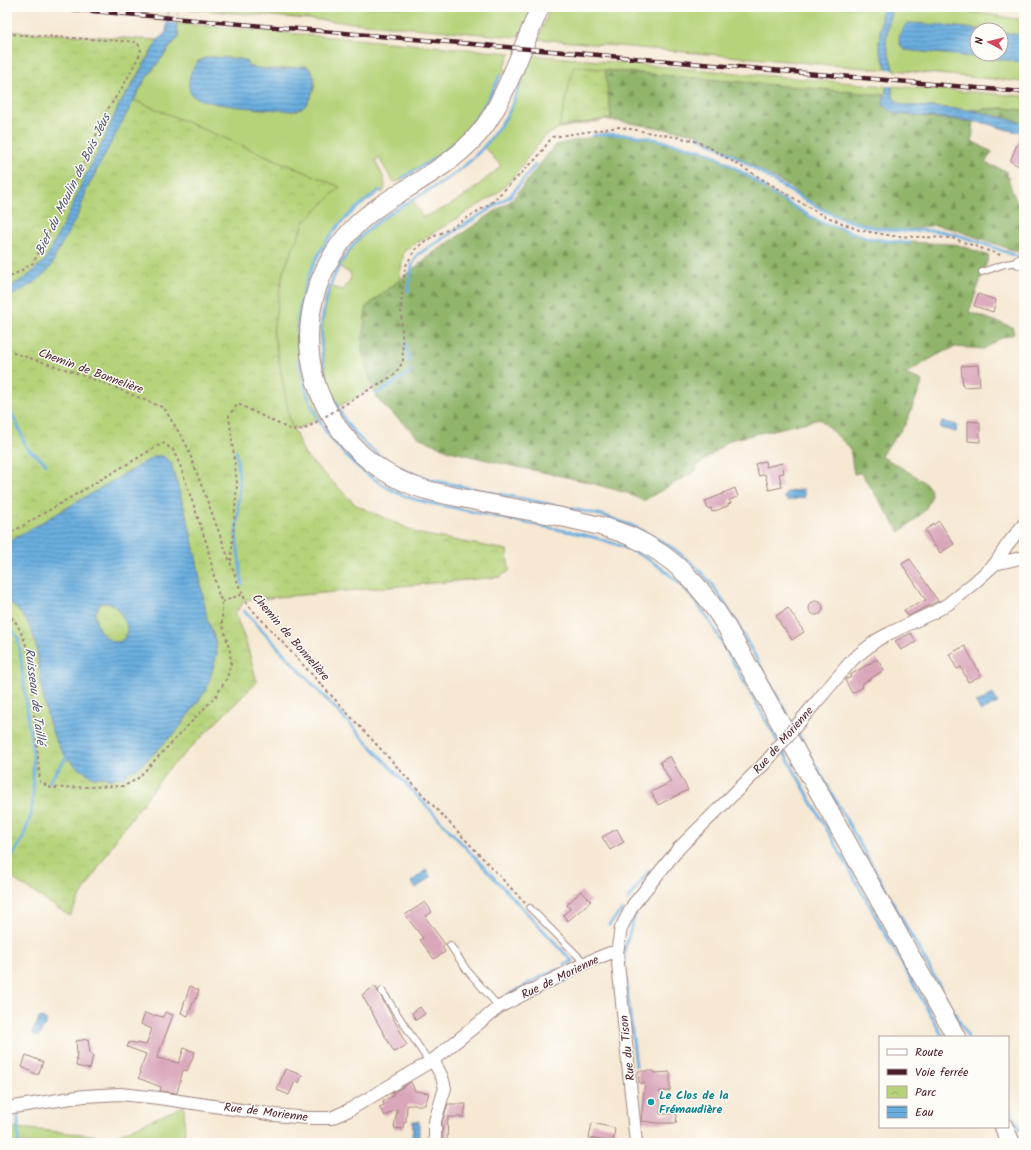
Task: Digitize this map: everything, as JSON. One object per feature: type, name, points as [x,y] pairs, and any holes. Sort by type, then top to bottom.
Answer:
[{"type":"main road","points":[[540,7],[504,93],[485,126],[474,140],[444,165],[380,205],[366,216],[341,241],[324,269],[312,309],[309,339],[317,385],[322,399],[336,426],[356,449],[378,468],[401,480],[436,492],[605,527],[633,537],[647,544],[685,572],[706,596],[726,626],[955,1036]]},
{"type":"main road","points":[[1004,1128],[1011,1143]]},
{"type":"street","points":[[995,564],[1007,545],[1024,524]]},
{"type":"street","name":"Rue de Morienne","points":[[7,1108],[84,1096],[120,1094],[307,1118],[331,1118],[349,1110],[431,1061],[499,1007],[585,963],[610,953],[617,953],[621,928],[632,905],[679,848],[765,763],[853,658],[890,633],[948,604],[995,564],[1024,556]]},
{"type":"street","name":"Rue du Tison","points":[[617,953],[636,1143]]},
{"type":"street","points":[[431,1061],[442,1077],[445,1088],[435,1121],[436,1143]]},
{"type":"lane","points":[[982,272],[1005,264],[1022,262]]},
{"type":"lane","points":[[530,908],[585,963]]},
{"type":"lane","points":[[450,946],[466,969],[499,1007]]},
{"type":"lane","points":[[382,991],[431,1061]]},
{"type":"path","points":[[7,34],[137,42],[141,52],[125,84],[106,112],[80,173],[33,262],[7,279]]},
{"type":"path","points":[[230,563],[237,483],[229,415],[238,404],[287,428],[300,431],[394,376],[403,362],[401,307],[405,268],[416,250],[425,241],[451,228],[490,203],[537,158],[552,136],[619,127],[692,140],[707,146],[820,214],[859,230],[893,236],[952,238],[1022,262]]},
{"type":"path","name":"Chemin de Bonnelière","points":[[7,351],[71,371],[164,408],[186,444],[230,563],[247,604],[411,782],[530,908]]},
{"type":"path","points":[[7,535],[163,443],[173,450],[180,465],[207,545],[218,593],[222,602],[222,623],[230,651],[231,663],[227,678],[216,696],[137,779],[124,786],[51,788],[40,782],[29,653],[17,624],[7,612]]},
{"type":"path","points":[[222,602],[243,594]]},
{"type":"green space","points":[[178,7],[533,7],[526,23],[517,37]]},
{"type":"green space","points":[[551,7],[882,7],[879,42],[880,52],[887,70],[538,39]]},
{"type":"green space","points":[[892,7],[929,7],[1024,20],[1024,35],[1009,34],[1009,22],[969,22],[969,28],[908,23],[901,33],[899,40],[900,44],[905,50],[969,56],[969,62],[1009,62],[1009,60],[1024,62],[1024,82],[893,70],[886,44]]},
{"type":"green space","points":[[176,23],[511,53],[504,67],[506,69],[503,74],[500,75],[484,105],[472,123],[465,132],[448,147],[401,178],[402,180],[395,182],[392,180],[379,158],[375,160],[383,177],[385,186],[384,190],[382,193],[380,190],[349,215],[337,228],[316,258],[302,293],[296,329],[298,354],[310,391],[321,417],[299,428],[292,427],[290,421],[273,330],[283,271],[304,223],[339,187],[134,100],[147,77],[179,38]],"holes":[[[212,57],[247,61],[248,66],[265,69],[283,69],[294,67],[315,83],[313,92],[298,110],[261,109],[204,100],[192,95],[198,61]]]},
{"type":"green space","points":[[7,31],[158,40],[125,96],[340,187],[304,223],[283,271],[273,330],[290,421],[305,455],[356,505],[420,534],[507,550],[509,571],[500,577],[246,600],[235,613],[247,645],[257,682],[166,772],[118,836],[70,916],[7,875]]},
{"type":"green space","points":[[531,55],[887,86],[885,95],[605,70],[600,121],[559,128],[544,137],[509,182],[495,195],[404,251],[399,281],[366,307],[362,352],[372,386],[357,397],[339,406],[324,362],[322,332],[331,287],[344,290],[351,278],[351,274],[340,267],[363,236],[377,223],[395,211],[413,200],[422,217],[433,213],[464,196],[501,166],[484,147],[509,112],[523,81]]},
{"type":"green space","points":[[574,66],[605,70],[611,120],[605,119],[559,127]]},
{"type":"green space","points":[[605,70],[885,95],[883,104],[897,114],[974,122],[972,141],[992,152],[985,163],[1006,171],[1012,191],[1024,218],[1024,254],[953,229],[934,225],[904,231],[889,230],[852,222],[808,202],[788,186],[697,134],[605,119],[600,121]]},
{"type":"green space","points":[[892,86],[1024,96],[1024,110],[1003,108],[971,110],[904,105],[894,98]]},
{"type":"green space","points":[[1003,108],[1024,110],[1024,123],[971,110]]},
{"type":"green space","points":[[605,134],[630,135],[650,138],[708,152],[813,218],[823,223],[868,238],[888,241],[952,244],[989,256],[969,312],[1012,327],[1014,334],[999,339],[984,349],[955,347],[937,355],[905,374],[923,381],[905,425],[881,456],[908,471],[927,485],[930,489],[931,497],[923,512],[900,532],[861,473],[854,474],[850,448],[820,419],[730,440],[696,467],[697,470],[643,501],[627,493],[580,480],[450,451],[418,437],[377,399],[362,352],[366,307],[433,253],[512,200],[555,145]]},
{"type":"green space","points":[[184,1106],[185,1143],[7,1143],[7,1127],[112,1137]]},
{"type":"water","points":[[169,7],[178,7],[176,23],[179,38],[173,43],[144,81],[90,183],[79,213],[51,267],[37,281],[7,299],[7,289],[28,276],[45,260],[72,207],[82,182],[98,152],[118,107],[158,40],[166,32]]},
{"type":"water","points":[[882,7],[892,7],[886,44],[893,68],[892,93],[893,97],[899,103],[904,105],[971,110],[1024,123],[1024,132],[1012,131],[984,123],[963,120],[897,114],[888,109],[883,104],[887,86],[887,69],[879,47]]},
{"type":"water","points":[[908,23],[969,28],[969,56],[905,50],[900,44],[899,36]]},
{"type":"water","points":[[1009,34],[1024,35],[1024,62],[1009,60]]},
{"type":"water","points":[[212,57],[240,59],[247,61],[248,66],[264,69],[281,70],[307,66],[313,74],[314,85],[307,104],[300,109],[292,111],[224,105],[199,99],[192,95],[189,90],[191,72],[199,61]]},
{"type":"water","points":[[942,421],[957,425],[956,432],[940,428]]},
{"type":"water","points":[[155,456],[163,456],[171,463],[188,521],[207,618],[215,639],[217,654],[207,689],[174,735],[171,736],[138,768],[122,778],[116,777],[112,780],[105,777],[98,777],[96,779],[72,763],[57,744],[46,711],[36,646],[32,632],[23,616],[7,600],[7,543]],"holes":[[[101,603],[112,604],[116,607],[126,625],[127,631],[125,637],[121,641],[115,642],[107,638],[97,626],[95,614]]]},
{"type":"water","points":[[803,489],[805,497],[787,501],[787,499],[784,498],[786,495],[785,493]]},
{"type":"water","points":[[993,694],[998,703],[981,711],[976,703]]},
{"type":"water","points":[[426,870],[431,877],[416,888],[411,882]]},
{"type":"water","points":[[40,1017],[47,1021],[39,1036],[35,1036],[32,1033]]},
{"type":"water","points":[[413,1121],[419,1121],[419,1137],[412,1137]]},
{"type":"pier","points":[[169,7],[178,8],[176,23],[168,22]]},
{"type":"pier","points":[[885,69],[895,70],[894,86],[885,86]]},
{"type":"building","points":[[1024,129],[1024,169],[1010,161]]},
{"type":"building","points":[[978,294],[996,300],[993,312],[974,306]]},
{"type":"building","points":[[978,365],[980,386],[963,387],[961,366]]},
{"type":"building","points":[[968,421],[980,422],[980,442],[968,441]]},
{"type":"building","points":[[765,461],[766,467],[782,463],[784,473],[779,474],[782,487],[769,490],[765,474],[759,476],[755,464]]},
{"type":"building","points":[[735,488],[738,497],[729,500],[731,503],[728,504],[728,506],[712,512],[711,508],[708,509],[705,501]]},
{"type":"building","points":[[939,521],[954,544],[940,553],[925,530]]},
{"type":"building","points":[[910,559],[938,601],[908,616],[904,610],[926,600],[902,564]]},
{"type":"building","points":[[813,601],[819,601],[823,605],[823,611],[819,615],[813,615],[809,611],[809,605]]},
{"type":"building","points":[[788,608],[804,632],[792,640],[776,616]]},
{"type":"building","points":[[911,633],[916,642],[901,650],[895,641]]},
{"type":"building","points":[[965,646],[981,676],[968,682],[961,667],[957,669],[949,654]]},
{"type":"building","points":[[877,659],[884,670],[862,684],[863,687],[852,693],[845,680],[851,677],[850,675]]},
{"type":"building","points":[[670,756],[688,790],[658,805],[651,792],[671,782],[660,762]]},
{"type":"building","points":[[617,829],[624,842],[610,850],[602,837]]},
{"type":"building","points":[[581,891],[591,901],[568,921],[563,915],[570,909],[567,905]]},
{"type":"building","points":[[425,902],[432,912],[425,917],[445,944],[442,947],[445,952],[434,959],[420,940],[423,938],[405,915]]},
{"type":"building","points":[[190,986],[199,990],[188,1016],[181,1013]]},
{"type":"building","points":[[375,986],[407,1045],[394,1052],[362,995]]},
{"type":"building","points":[[420,1007],[425,1014],[416,1020],[412,1013]]},
{"type":"building","points":[[165,1012],[173,1015],[157,1058],[179,1063],[184,1048],[195,1052],[187,1071],[183,1070],[177,1093],[160,1091],[161,1087],[138,1078],[141,1073],[139,1072],[146,1054],[127,1047],[129,1042],[146,1045],[152,1029],[141,1024],[145,1013],[163,1017]]},
{"type":"building","points":[[88,1039],[90,1053],[93,1055],[90,1069],[76,1066],[76,1041]]},
{"type":"building","points":[[26,1055],[43,1062],[38,1075],[22,1067]]},
{"type":"building","points":[[285,1069],[302,1075],[299,1083],[295,1081],[289,1095],[277,1090]]},
{"type":"building","points":[[638,1071],[654,1071],[654,1073],[670,1072],[670,1091],[660,1091],[660,1114],[677,1114],[676,1123],[641,1121],[645,1083],[639,1083]]},
{"type":"building","points":[[411,1082],[415,1091],[429,1093],[425,1105],[407,1105],[406,1122],[404,1122],[403,1129],[394,1128],[397,1109],[385,1116],[379,1107],[384,1105],[383,1101],[394,1095],[392,1093]]},
{"type":"building","points":[[448,1104],[466,1104],[464,1117],[448,1117],[447,1142],[443,1142],[442,1122]]},
{"type":"building","points":[[592,1123],[615,1128],[613,1142],[589,1138]]},
{"type":"waterway","points":[[403,178],[439,156],[454,144],[477,117],[500,76]]},
{"type":"waterway","points":[[521,79],[509,112],[479,153],[453,175],[380,220],[365,232],[341,262],[326,298],[322,317],[321,336],[324,370],[338,408],[346,422],[367,446],[379,456],[407,471],[433,480],[602,515],[635,527],[674,549],[695,566],[712,584],[734,618],[793,725]]},
{"type":"waterway","points":[[593,135],[630,135],[650,138],[708,152],[750,177],[766,189]]},
{"type":"waterway","points":[[698,137],[735,156],[807,201],[845,219],[865,226],[898,231],[937,231],[948,233],[980,242],[1021,258]]},
{"type":"waterway","points":[[408,291],[412,266],[417,255],[510,196],[535,165]]},
{"type":"waterway","points":[[380,190],[350,214],[327,241],[310,272],[300,307],[298,342],[304,385],[316,415],[328,433],[340,449],[361,470],[402,495],[428,503],[596,538],[619,545],[651,561],[682,587],[696,602],[708,619],[778,742]]},
{"type":"waterway","points":[[771,193],[823,223],[868,238],[910,243]]},
{"type":"waterway","points":[[1020,205],[1024,212]]},
{"type":"waterway","points":[[406,344],[409,361]]},
{"type":"waterway","points":[[377,394],[411,372],[411,370]]},
{"type":"waterway","points":[[7,404],[26,446],[46,464]]},
{"type":"waterway","points":[[236,451],[240,486],[236,533],[242,584]]},
{"type":"waterway","points":[[244,611],[572,961],[565,965]]},
{"type":"waterway","name":"Ruisseau de Taillé","points":[[7,624],[18,638],[33,755],[33,796],[31,815],[23,838],[7,865]]},
{"type":"waterway","points":[[796,730],[967,1036]]},
{"type":"waterway","points":[[781,747],[942,1036]]},
{"type":"waterway","points":[[49,782],[69,754]]},
{"type":"waterway","points":[[628,900],[649,870]]},
{"type":"waterway","points":[[609,925],[622,910]]},
{"type":"waterway","points":[[624,951],[635,914]]},
{"type":"waterway","points":[[623,950],[624,963]]},
{"type":"waterway","points":[[506,996],[556,969]]},
{"type":"waterway","points":[[542,991],[573,977]]},
{"type":"waterway","points":[[626,980],[636,1066]]},
{"type":"waterway","points":[[1009,1107],[1020,1129]]},
{"type":"waterway","points":[[18,1116],[18,1143]]},
{"type":"waterway","points":[[643,1134],[644,1143]]},
{"type":"railway","points":[[46,7],[1024,92]]},
{"type":"place","name":"Le Clos de la Frémaudière","points":[[651,1102]]},
{"type":"water label","name":"Bief du Moulin de Bois Jéus","points":[[72,184]]}]
